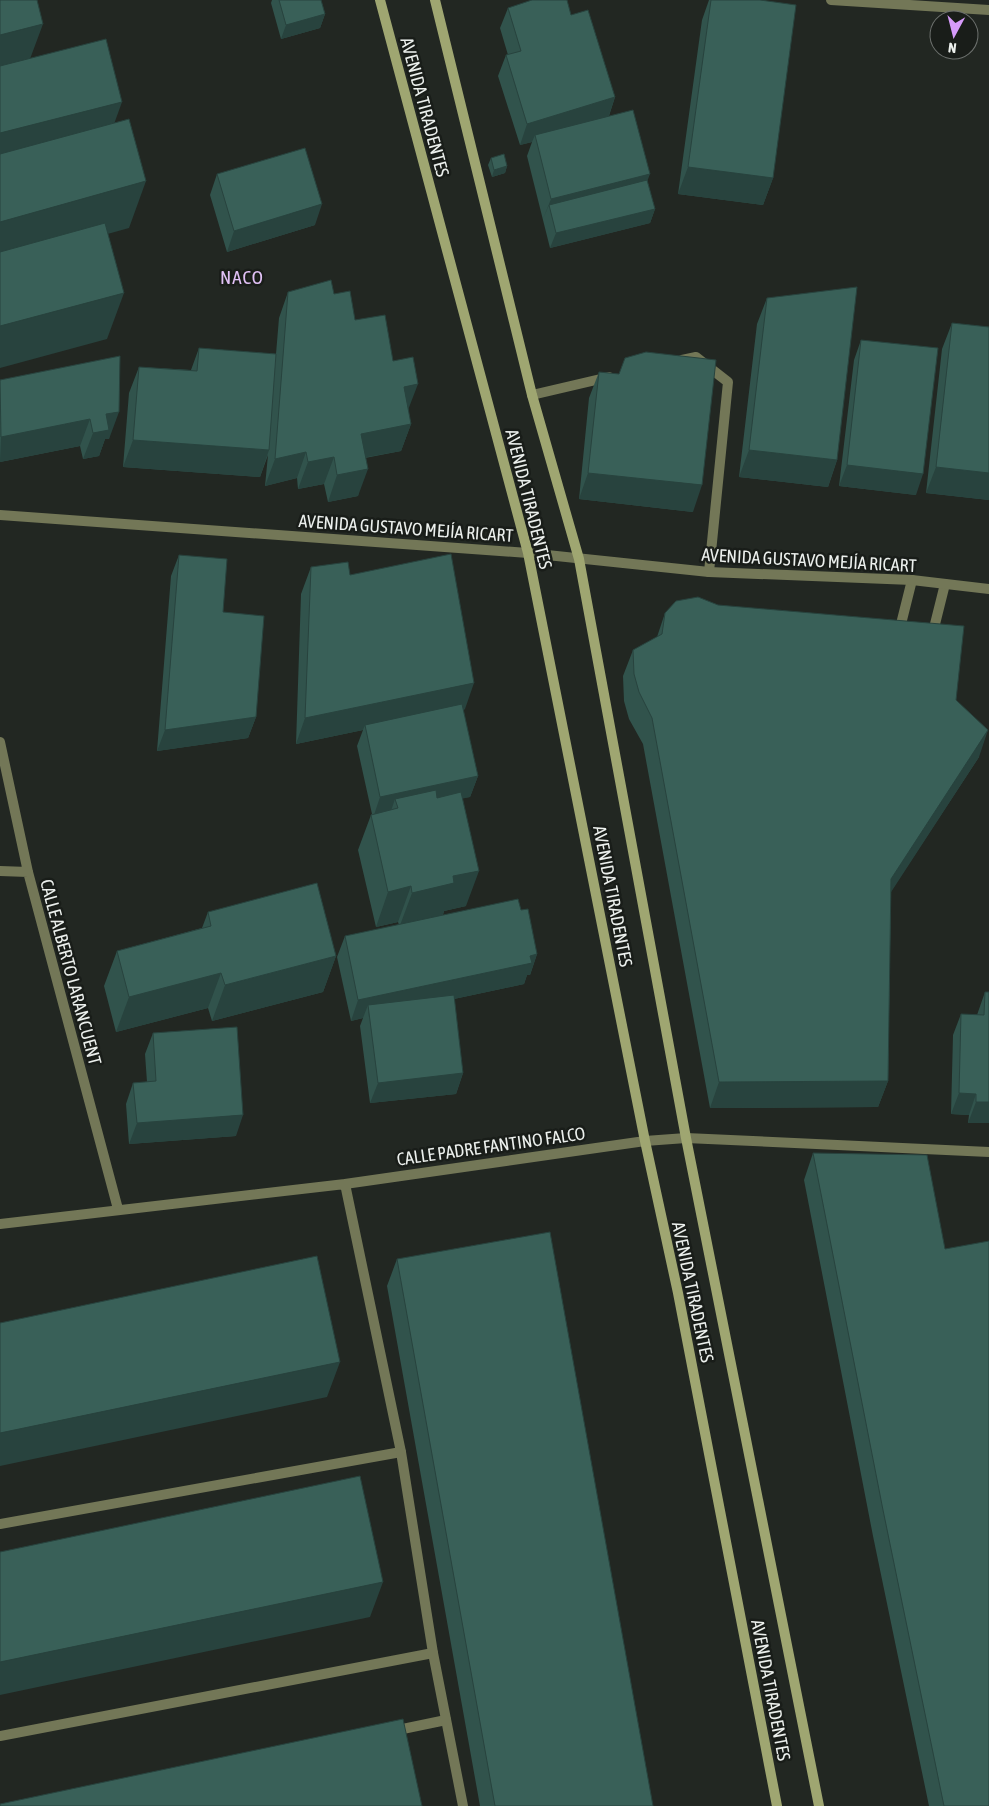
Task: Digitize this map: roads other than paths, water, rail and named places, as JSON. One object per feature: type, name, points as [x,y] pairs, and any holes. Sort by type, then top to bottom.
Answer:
[{"type":"main road","name":"AVENIDA TIRADENTES","points":[[380,0],[528,553],[645,1141],[678,1293],[778,1806]]},
{"type":"main road","name":"AVENIDA TIRADENTES","points":[[435,0],[532,395],[579,559],[686,1138],[819,1806]]},
{"type":"street","points":[[831,0],[989,10]]},
{"type":"street","points":[[667,364],[696,357],[728,382],[709,572]]},
{"type":"street","points":[[532,395],[619,375]]},
{"type":"street","name":"AVENIDA GUSTAVO MEJÍA RICART","points":[[0,515],[528,553],[709,572],[912,580],[989,589]]},
{"type":"street","points":[[898,638],[912,580]]},
{"type":"street","points":[[928,650],[945,584]]},
{"type":"street","name":"CALLE ALBERTO LARANCUENT","points":[[0,742],[28,872],[118,1209]]},
{"type":"street","points":[[0,872],[28,872]]},
{"type":"street","name":"CALLE PADRE FANTINO FALCO","points":[[0,1224],[345,1184],[645,1141],[686,1138],[989,1152]]},
{"type":"street","points":[[345,1184],[401,1452],[433,1652],[463,1806]]},
{"type":"street","points":[[0,1524],[401,1452]]},
{"type":"street","points":[[0,1736],[433,1652]]},
{"type":"street","points":[[378,1733],[446,1720]]},
{"type":"district","name":"NACO","points":[[242,277]]}]
